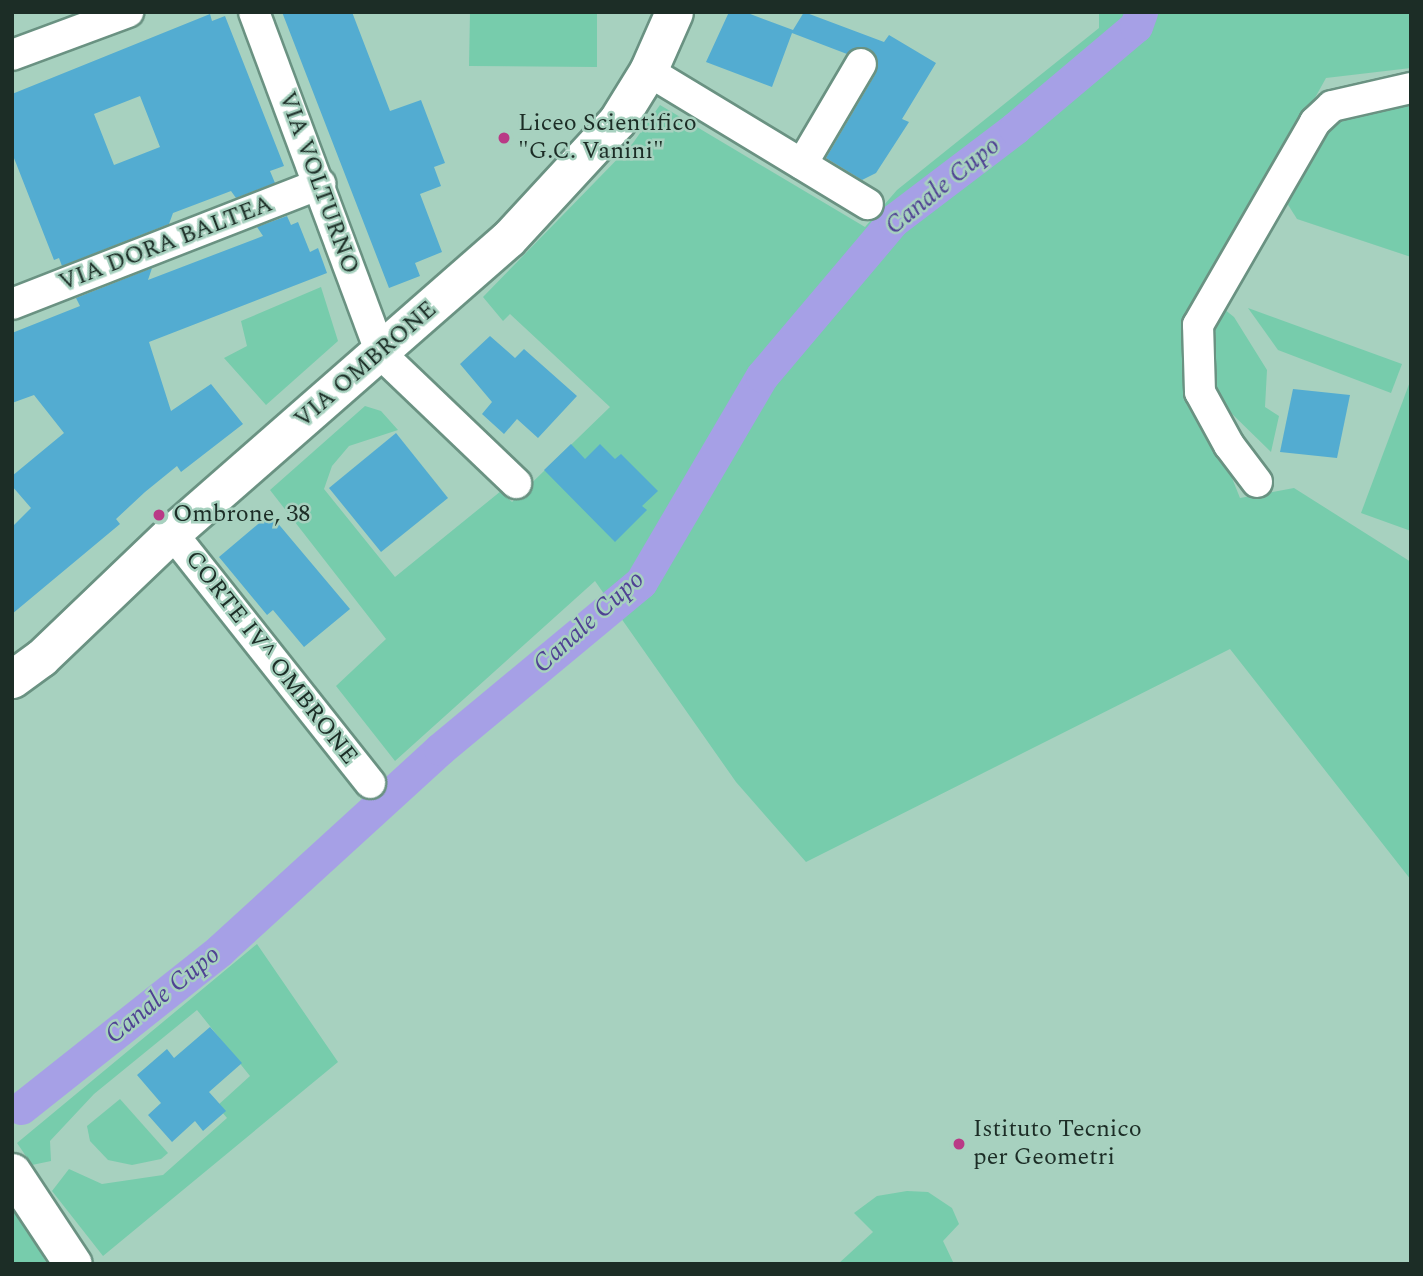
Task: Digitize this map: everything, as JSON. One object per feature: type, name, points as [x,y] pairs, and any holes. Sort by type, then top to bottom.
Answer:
[{"type":"street","points":[[12,55],[128,12]]},
{"type":"street","name":"VIA VOLTURNO","points":[[254,12],[381,354]]},
{"type":"street","name":"VIA OMBRONE","points":[[12,679],[41,658],[172,533],[381,354],[508,239],[617,121],[648,71],[674,12]]},
{"type":"street","points":[[802,164],[861,64]]},
{"type":"street","points":[[648,71],[868,204]]},
{"type":"street","points":[[1257,482],[1229,445],[1200,392],[1198,325],[1315,122],[1332,106],[1411,88]]},
{"type":"street","name":"VIA DORA BALTEA","points":[[12,304],[320,184]]},
{"type":"street","points":[[381,354],[516,483]]},
{"type":"street","name":"CORTE IV^ OMBRONE","points":[[172,533],[370,783]]},
{"type":"street","points":[[12,1172],[73,1264]]},
{"type":"green space","points":[[470,12],[597,12],[597,67],[469,66]]},
{"type":"green space","name":"Canale Cupo","points":[[1099,12],[1411,12],[1411,68],[1326,78],[1186,330],[1220,448],[1240,498],[1294,488],[1411,562],[1411,880],[1230,649],[806,862],[736,782],[595,581],[395,761],[336,686],[386,639],[270,490],[365,406],[381,411],[398,430],[349,446],[332,466],[324,489],[395,577],[501,491],[512,502],[610,407],[510,314],[503,321],[483,297],[633,143],[660,105],[865,227],[897,190],[1099,28]]},
{"type":"green space","points":[[1411,101],[1411,257],[1297,219],[1285,200],[1333,121],[1353,111]]},
{"type":"green space","points":[[321,287],[338,341],[266,405],[224,358],[247,346],[241,321]]},
{"type":"green space","points":[[1219,305],[1234,317],[1267,370],[1265,407],[1279,416],[1271,452],[1227,409],[1212,383],[1208,332]]},
{"type":"green space","points":[[1248,308],[1402,364],[1391,393],[1278,350]]},
{"type":"green space","points":[[1411,379],[1411,531],[1361,513]]},
{"type":"green space","points":[[257,944],[338,1062],[103,1256],[52,1191],[69,1169],[102,1184],[163,1175],[227,1118],[217,1106],[250,1076],[197,1010],[94,1094],[50,1141],[51,1161],[32,1165],[17,1143]]},
{"type":"green space","points":[[120,1099],[168,1153],[161,1159],[132,1165],[108,1160],[90,1141],[87,1126]]},
{"type":"green space","points":[[907,1191],[928,1192],[952,1208],[959,1224],[943,1241],[954,1264],[838,1264],[873,1232],[854,1213],[877,1196]]},
{"type":"green space","points":[[12,1201],[46,1262],[47,1264],[12,1264]]},
{"type":"building","points":[[282,12],[352,12],[390,111],[421,100],[445,163],[434,167],[441,186],[420,194],[442,252],[415,263],[420,276],[389,288]]},
{"type":"building","points":[[729,12],[745,12],[793,30],[804,12],[884,42],[889,35],[936,63],[902,119],[909,122],[876,173],[862,180],[826,158],[876,73],[876,55],[862,47],[847,54],[792,33],[772,87],[706,62]]},
{"type":"building","points":[[210,14],[212,21],[225,16],[284,166],[270,171],[275,183],[236,198],[231,191],[173,213],[169,224],[62,266],[59,258],[54,260],[12,153],[12,94]],"holes":[[[140,96],[160,147],[114,165],[94,114]]]},
{"type":"building","points":[[287,216],[291,225],[298,222],[310,252],[318,248],[327,273],[149,342],[171,411],[211,384],[243,424],[181,472],[177,466],[145,492],[116,519],[120,524],[12,614],[12,527],[31,508],[12,486],[12,476],[64,433],[34,395],[12,403],[12,333],[80,306],[76,298],[152,268],[148,280],[263,236],[257,227]]},
{"type":"building","points":[[490,336],[515,358],[524,349],[577,396],[538,438],[517,419],[504,434],[482,414],[492,402],[460,364]]},
{"type":"building","points":[[1293,389],[1350,395],[1337,458],[1280,452]]},
{"type":"building","points":[[396,433],[448,498],[381,552],[329,488]]},
{"type":"building","points":[[571,444],[585,459],[600,444],[615,459],[621,454],[658,491],[642,506],[647,510],[615,542],[544,470]]},
{"type":"building","points":[[270,514],[350,609],[304,647],[273,610],[267,615],[219,557]]},
{"type":"building","points":[[210,1027],[242,1063],[209,1092],[226,1111],[203,1131],[195,1121],[172,1142],[148,1115],[161,1103],[137,1075],[167,1049],[174,1058]]},
{"type":"waterway","name":"Canale Cupo","points":[[21,1108],[220,950],[440,749],[641,582],[762,376],[894,220],[1015,128],[1136,26],[1141,12]]},
{"type":"place","name":"Liceo Scientifico \"G.C. Vanini\"","points":[[504,138]]},
{"type":"place","name":"Ombrone, 38","points":[[159,515]]},
{"type":"place","name":"Istituto Tecnico per Geometri","points":[[959,1144]]}]
